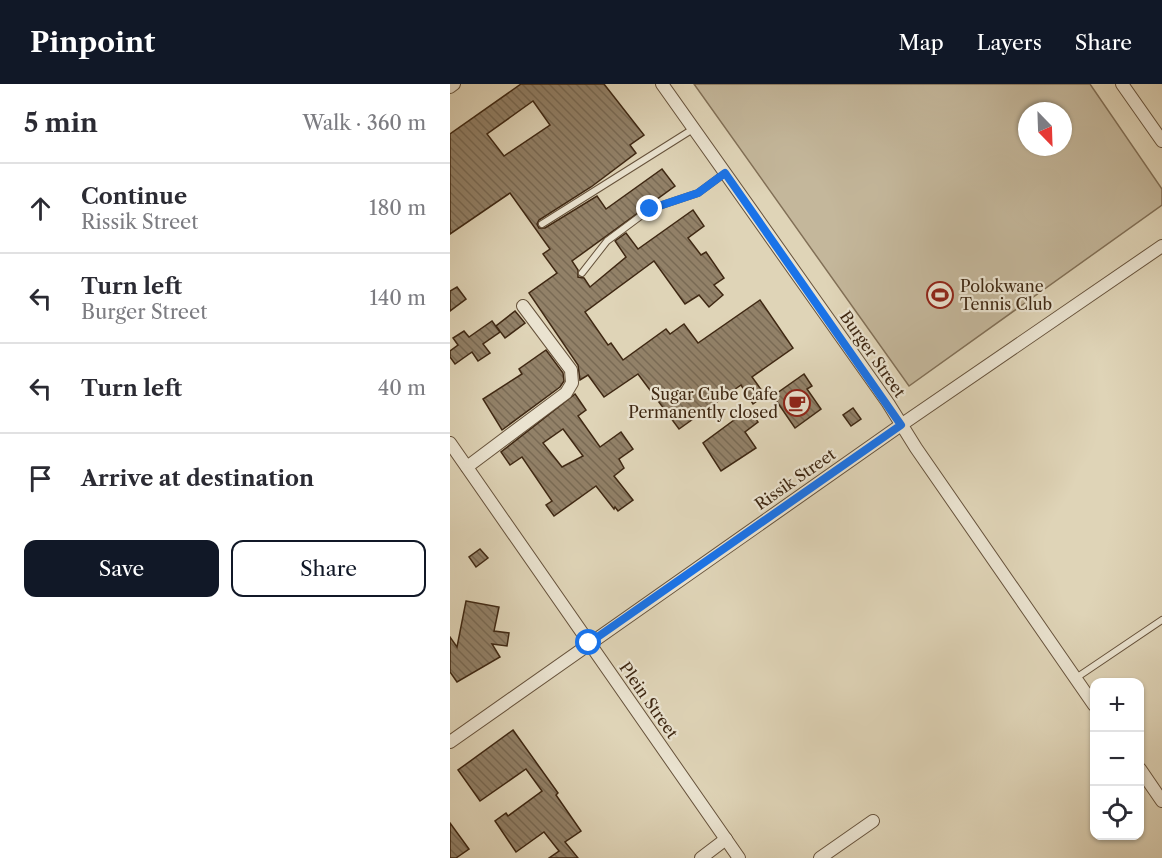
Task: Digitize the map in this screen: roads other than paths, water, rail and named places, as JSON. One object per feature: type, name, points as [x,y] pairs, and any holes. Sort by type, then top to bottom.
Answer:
[{"type":"street","points":[[450,87],[454,84]]},
{"type":"street","name":"Burger Street","points":[[662,84],[1090,698]]},
{"type":"street","points":[[1122,84],[1162,141]]},
{"type":"street","name":"Rissik Street","points":[[450,742],[901,425],[1162,246]]},
{"type":"street","points":[[467,467],[566,393],[572,383],[572,370],[523,306]]},
{"type":"street","name":"Plein Street","points":[[450,443],[739,858]]},
{"type":"street","points":[[1144,775],[1162,801]]},
{"type":"street","points":[[820,858],[873,821]]},
{"type":"street","points":[[701,858],[726,839]]},
{"type":"lane","points":[[542,224],[693,129]]},
{"type":"lane","points":[[582,273],[607,241],[650,209],[698,193],[725,173]]},
{"type":"lane","points":[[1076,678],[1162,620]]},
{"type":"place","name":"Polokwane Tennis Club","points":[[940,295]]},
{"type":"place","name":"Sugar Cube Cafe Permanently closed","points":[[797,403]]}]
